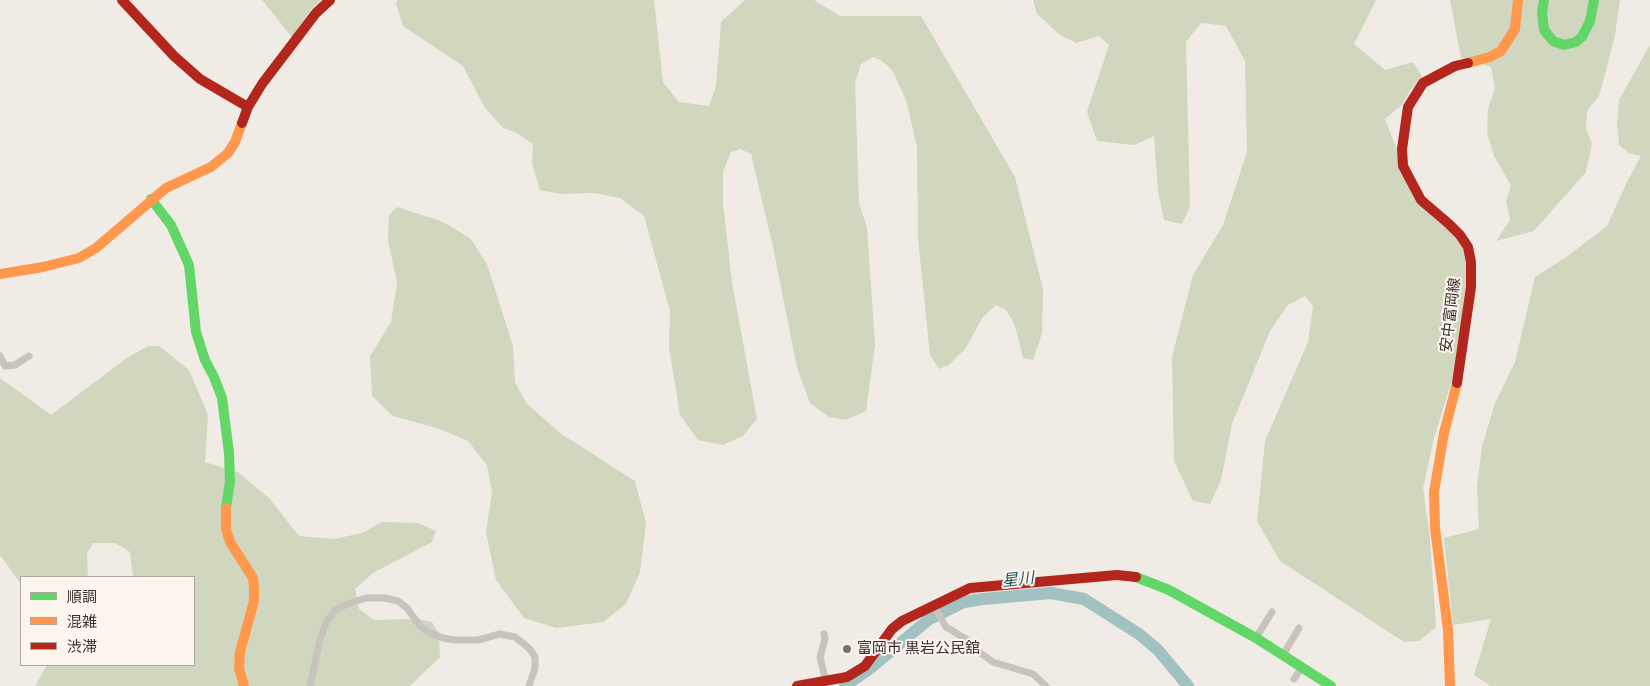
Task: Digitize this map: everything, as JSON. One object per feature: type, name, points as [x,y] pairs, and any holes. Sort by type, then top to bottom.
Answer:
[{"type":"street","points":[[122,0],[174,56],[200,79],[248,107]]},
{"type":"street","points":[[0,274],[43,267],[79,258],[96,248],[166,188],[211,167],[228,153],[235,142],[248,107],[262,84],[316,13],[330,0]]},
{"type":"street","name":"安中富岡線","points":[[1450,686],[1448,630],[1435,528],[1434,492],[1444,433],[1458,379],[1471,287],[1471,262],[1468,247],[1460,235],[1421,200],[1403,166],[1402,149],[1408,107],[1423,83],[1455,66],[1501,51],[1515,29],[1518,0]]},
{"type":"street","points":[[1544,0],[1542,19],[1544,30],[1553,41],[1564,45],[1576,42],[1582,37],[1590,21],[1594,0]]},
{"type":"street","points":[[151,199],[171,225],[189,265],[196,332],[205,360],[222,398],[230,453],[230,480],[225,517],[226,529],[230,542],[253,578],[254,587],[254,601],[240,652],[238,668],[244,686]]},
{"type":"street","points":[[0,356],[5,366],[15,365],[28,356]]},
{"type":"street","points":[[797,686],[848,677],[865,666],[892,629],[902,621],[970,588],[1117,574],[1141,578],[1169,590],[1256,638],[1331,686]]},
{"type":"street","points":[[310,686],[320,639],[327,621],[335,610],[366,598],[386,598],[398,602],[407,608],[420,626],[428,632],[443,638],[478,640],[500,634],[515,636],[529,648],[535,657],[535,668],[529,686]]},
{"type":"street","points":[[934,607],[946,627],[966,639],[993,662],[1032,674],[1035,682],[1046,686]]},
{"type":"street","points":[[1256,638],[1272,612]]},
{"type":"street","points":[[1283,655],[1299,628]]},
{"type":"street","points":[[824,634],[825,639],[820,657],[826,682]]},
{"type":"street","points":[[1294,679],[1302,667]]},
{"type":"green space","points":[[262,0],[321,0],[313,7],[292,37]]},
{"type":"green space","points":[[398,0],[654,0],[663,82],[679,102],[709,106],[716,86],[721,22],[745,0],[814,0],[840,16],[921,16],[1015,177],[1043,289],[1042,333],[1033,360],[1023,358],[1015,325],[1006,310],[996,305],[983,317],[965,349],[949,365],[939,369],[930,355],[918,238],[917,147],[906,100],[892,70],[882,61],[873,57],[861,64],[855,83],[859,203],[867,228],[875,345],[866,411],[846,420],[829,417],[810,403],[797,368],[773,247],[751,154],[740,149],[731,152],[723,171],[723,204],[732,282],[757,419],[743,436],[723,445],[698,440],[680,415],[669,347],[670,311],[644,216],[620,198],[594,193],[560,194],[540,190],[532,164],[533,144],[515,132],[503,128],[484,106],[463,66],[403,26],[396,4]]},
{"type":"green space","points":[[1033,0],[1376,0],[1354,44],[1385,70],[1413,62],[1422,76],[1409,92],[1402,105],[1385,119],[1397,150],[1399,167],[1456,237],[1463,249],[1467,262],[1467,286],[1453,377],[1434,438],[1423,488],[1430,539],[1436,627],[1419,641],[1404,642],[1280,561],[1257,521],[1265,441],[1308,342],[1313,306],[1305,296],[1288,305],[1270,331],[1232,424],[1221,480],[1210,504],[1193,501],[1174,461],[1172,357],[1193,275],[1223,225],[1247,152],[1245,61],[1226,26],[1201,23],[1186,42],[1190,207],[1182,224],[1164,220],[1158,191],[1154,136],[1134,145],[1097,141],[1087,112],[1109,45],[1099,36],[1076,43],[1059,34],[1037,14]]},
{"type":"green space","points":[[1450,0],[1620,0],[1615,35],[1599,96],[1587,111],[1586,129],[1592,144],[1586,172],[1534,231],[1496,241],[1510,220],[1506,201],[1511,186],[1494,156],[1487,133],[1488,109],[1495,88],[1491,67],[1461,58]]},
{"type":"green space","points":[[1650,45],[1650,686],[1491,686],[1474,675],[1491,619],[1453,625],[1444,538],[1479,529],[1477,487],[1482,446],[1495,403],[1515,362],[1535,277],[1569,255],[1607,226],[1641,156],[1629,153],[1619,145],[1617,123],[1619,100]]},
{"type":"green space","points":[[397,207],[441,221],[470,238],[487,264],[513,346],[515,382],[526,403],[560,433],[635,481],[646,523],[640,572],[626,604],[603,622],[556,628],[524,618],[496,580],[486,532],[492,493],[487,465],[468,441],[440,429],[393,416],[372,396],[370,356],[391,322],[397,283],[388,240],[389,215]]},
{"type":"green space","points":[[148,346],[159,346],[189,370],[208,415],[205,462],[238,472],[269,498],[299,536],[334,539],[362,533],[382,522],[418,523],[436,531],[432,542],[373,573],[355,589],[359,609],[374,620],[416,619],[432,622],[439,634],[440,657],[410,686],[35,686],[46,666],[195,666],[195,576],[133,576],[130,552],[115,543],[93,543],[87,553],[88,576],[20,576],[20,583],[0,555],[0,378],[51,415],[127,358]]},
{"type":"waterway","name":"星川","points":[[845,686],[873,666],[928,620],[964,602],[1051,593],[1084,599],[1139,634],[1158,650],[1188,686]]},
{"type":"traffic: fast","points":[[1544,0],[1542,13],[1544,30],[1553,41],[1564,45],[1576,42],[1582,37],[1590,21],[1594,0]]},
{"type":"traffic: fast","points":[[151,199],[171,225],[189,265],[196,332],[205,360],[222,398],[229,453],[230,481],[226,508]]},
{"type":"traffic: fast","points":[[1136,577],[1169,590],[1256,638],[1331,686]]},
{"type":"traffic: slow","points":[[1468,63],[1490,57],[1501,51],[1515,29],[1518,0]]},
{"type":"traffic: slow","points":[[0,274],[43,267],[79,258],[96,248],[166,188],[211,167],[228,153],[235,142],[242,123]]},
{"type":"traffic: slow","points":[[1450,686],[1448,630],[1435,528],[1434,492],[1444,433],[1457,383]]},
{"type":"traffic: slow","points":[[226,508],[226,529],[230,542],[253,578],[254,587],[254,601],[240,652],[239,668],[244,686]]},
{"type":"traffic: jam","points":[[122,0],[174,56],[200,79],[248,107]]},
{"type":"traffic: jam","points":[[242,123],[248,107],[262,84],[316,13],[330,0]]},
{"type":"traffic: jam","points":[[1457,383],[1471,287],[1471,262],[1468,247],[1460,235],[1421,200],[1403,166],[1402,149],[1408,107],[1423,83],[1455,66],[1468,63]]},
{"type":"traffic: jam","points":[[797,686],[847,677],[865,666],[892,629],[902,621],[970,588],[1117,575],[1136,577]]},
{"type":"place","name":"富岡市 黒岩公民舘","points":[[847,649]]}]
